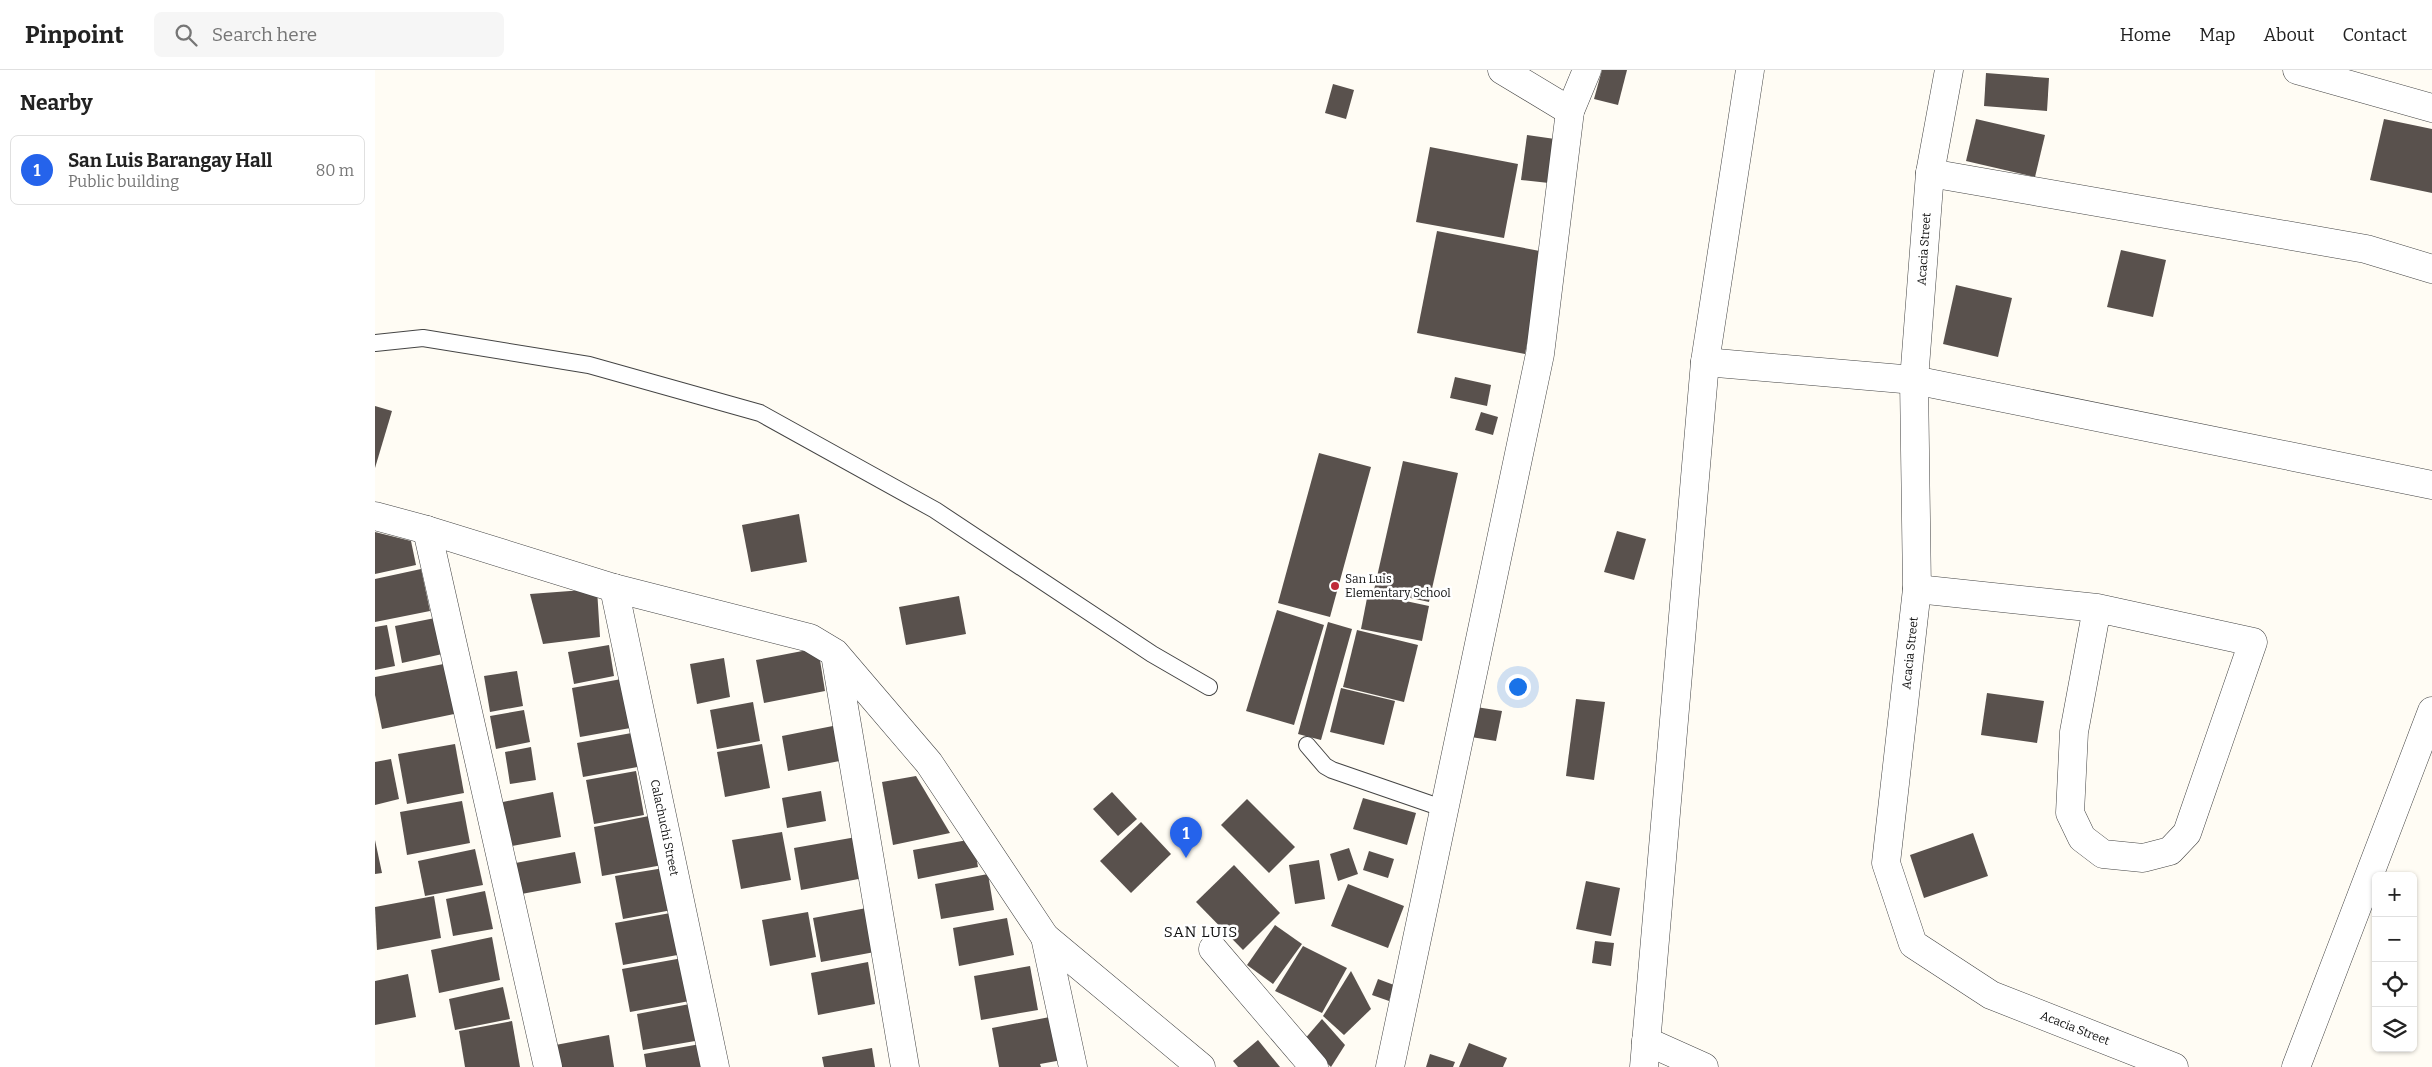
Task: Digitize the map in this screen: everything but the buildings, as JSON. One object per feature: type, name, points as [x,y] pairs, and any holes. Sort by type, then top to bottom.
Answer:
[{"type":"street","points":[[1502,70],[1571,111]]},
{"type":"street","points":[[1390,1067],[1540,354],[1571,111],[1587,70]]},
{"type":"street","points":[[1704,1067],[1645,1054],[1705,362],[1750,70]]},
{"type":"street","name":"Acacia Street","points":[[1949,70],[1930,173],[1914,380],[1917,589],[1886,863],[1913,944],[1991,994],[2174,1067]]},
{"type":"street","points":[[2297,70],[2432,108]]},
{"type":"street","points":[[1930,173],[2367,249],[2432,269]]},
{"type":"street","points":[[1705,362],[1914,380],[2432,485]]},
{"type":"street","points":[[375,516],[427,530],[614,588],[810,638],[835,653],[929,763],[1045,937],[1201,1067]]},
{"type":"street","points":[[427,530],[548,1067]]},
{"type":"street","name":"Calachuchi Street","points":[[614,588],[715,1067]]},
{"type":"street","points":[[1917,589],[2097,608],[2253,642],[2187,834],[2169,851],[2143,858],[2103,854],[2082,838],[2069,813],[2074,732],[2097,608]]},
{"type":"street","points":[[835,653],[905,1067]]},
{"type":"street","points":[[2297,1067],[2432,711]]},
{"type":"street","points":[[1045,937],[1073,1067]]},
{"type":"street","points":[[1213,949],[1314,1067]]},
{"type":"lane","points":[[375,343],[423,338],[589,365],[760,412],[935,510],[1152,654],[1209,687]]},
{"type":"lane","points":[[1307,745],[1325,766],[1332,770],[1445,809]]},
{"type":"place","name":"San Luis Elementary School","points":[[1335,586]]},
{"type":"place","name":"San Luis Barangay Hall","points":[[1186,858]]},
{"type":"district","name":"SAN LUIS","points":[[1201,932]]}]
